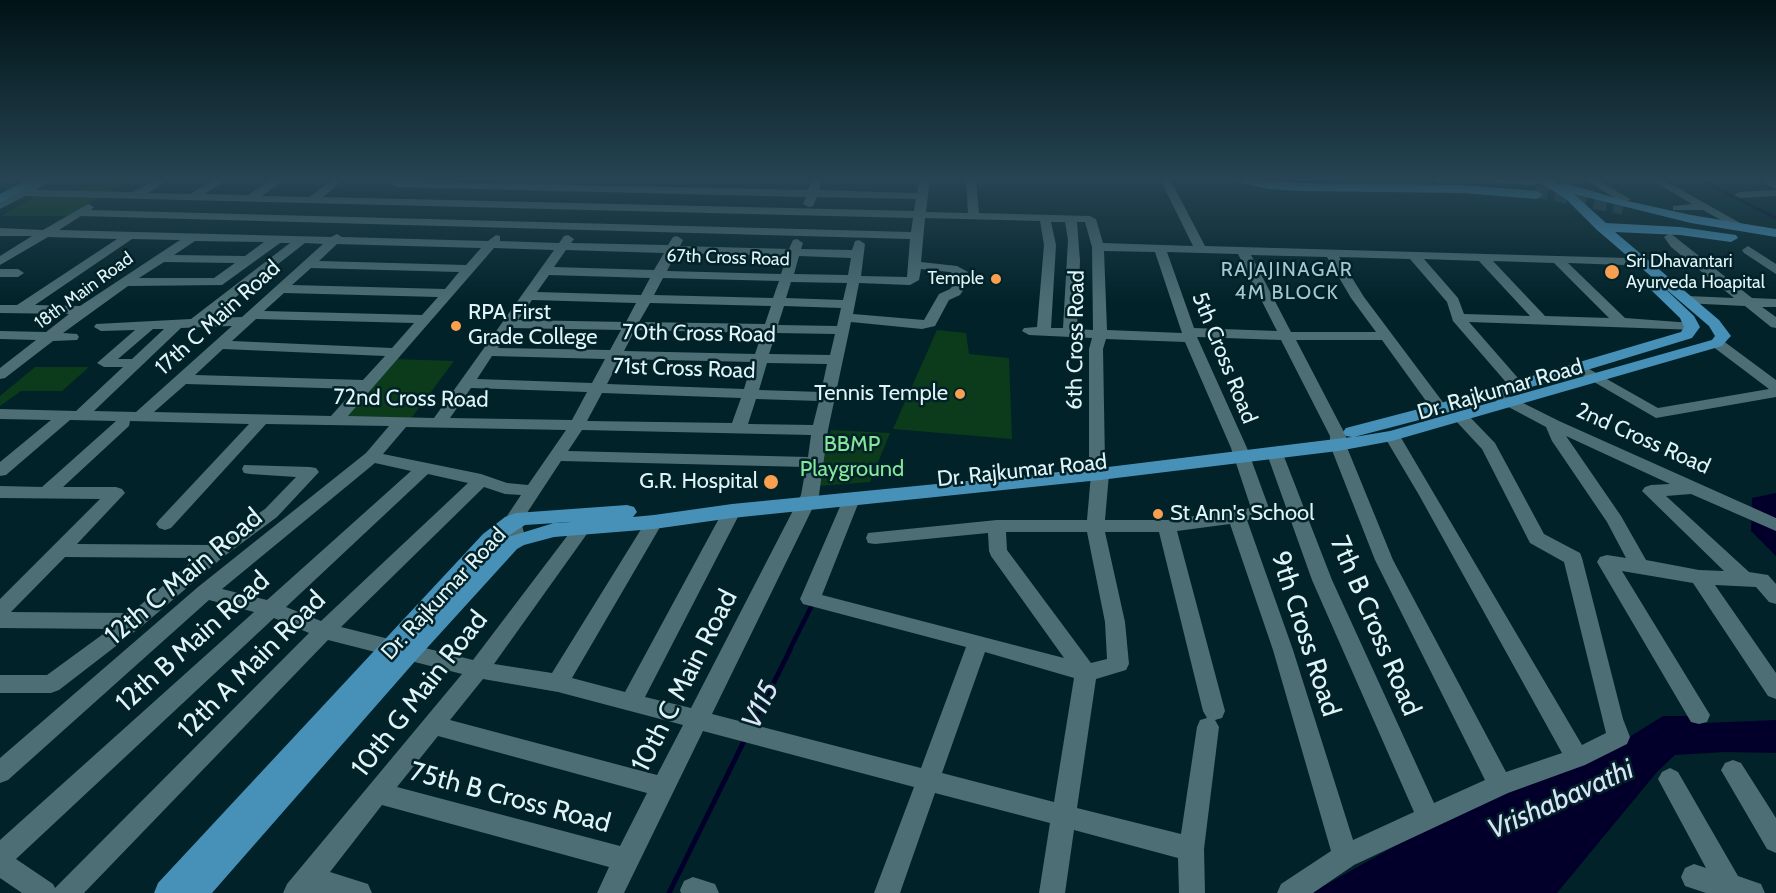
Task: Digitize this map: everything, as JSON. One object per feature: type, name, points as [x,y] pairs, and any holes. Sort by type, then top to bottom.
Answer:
[{"type":"main road","points":[[1586,221],[1624,261],[1687,316],[1692,327]]},
{"type":"main road","points":[[1595,221],[1714,323],[1723,336],[1717,343]]},
{"type":"main road","points":[[1627,221],[1675,234]]},
{"type":"main road","points":[[1669,221],[1697,229],[1776,241]]},
{"type":"main road","points":[[1680,221],[1776,235]]},
{"type":"main road","points":[[1702,221],[1776,235]]},
{"type":"main road","points":[[1602,227],[1776,241]]},
{"type":"main road","name":"Dr. Rajkumar Road","points":[[1584,373],[1687,335],[1692,327]]},
{"type":"main road","name":"Dr. Rajkumar Road","points":[[1240,453],[1275,454],[1338,440],[1440,409],[1717,343]]},
{"type":"main road","name":"Dr. Rajkumar Road","points":[[193,893],[401,651],[490,539],[514,531],[654,522],[808,500],[1240,453],[1338,440],[1392,436],[1461,417],[1505,393]]},
{"type":"main road","name":"Dr. Rajkumar Road","points":[[514,531],[535,516],[851,499],[1099,468]]},
{"type":"main road","name":"Dr. Rajkumar Road","points":[[168,893],[401,651]]},
{"type":"street","points":[[0,261],[65,221]]},
{"type":"street","points":[[19,310],[154,221]]},
{"type":"street","name":"18th Main Road","points":[[0,375],[83,310],[217,221]]},
{"type":"street","points":[[345,221],[916,236]]},
{"type":"street","name":"17th C Main Road","points":[[140,417],[356,221]]},
{"type":"street","points":[[426,243],[445,221]]},
{"type":"street","points":[[336,420],[512,221]]},
{"type":"street","points":[[439,422],[580,221]]},
{"type":"street","points":[[514,531],[533,491],[578,425],[687,221]]},
{"type":"street","points":[[739,428],[804,221]]},
{"type":"street","points":[[528,296],[778,302],[846,317],[922,325],[930,323],[944,297],[955,291],[963,281],[963,275],[953,269],[914,265],[918,221]]},
{"type":"street","points":[[1044,332],[1050,244],[1046,221]]},
{"type":"street","points":[[1070,221],[1074,256],[1070,334]]},
{"type":"street","name":"6th Cross Road","points":[[1086,673],[1118,664],[1115,622],[1095,526],[1099,468],[1096,349],[1100,335],[1098,252],[1090,221]]},
{"type":"street","points":[[1186,221],[1201,250]]},
{"type":"street","points":[[1730,221],[1743,228]]},
{"type":"street","points":[[0,232],[857,254]]},
{"type":"street","points":[[1675,234],[1675,244],[1776,324]]},
{"type":"street","name":"10th C Main Road","points":[[610,893],[808,500],[820,430],[854,279],[861,235]]},
{"type":"street","points":[[123,282],[217,282],[277,239]]},
{"type":"street","points":[[196,322],[303,239]]},
{"type":"street","points":[[1074,256],[1098,252],[1160,249],[1624,261]]},
{"type":"street","name":"5th Cross Road","points":[[1160,249],[1189,335],[1240,453]]},
{"type":"street","points":[[1748,250],[1776,270]]},
{"type":"street","points":[[1243,252],[1338,440],[1384,560],[1500,784]]},
{"type":"street","points":[[1331,254],[1386,336],[1440,409]]},
{"type":"street","points":[[1413,255],[1452,301],[1458,318],[1505,393]]},
{"type":"street","points":[[162,258],[248,260]]},
{"type":"street","points":[[1483,258],[1540,318]]},
{"type":"street","points":[[1557,259],[1621,322]]},
{"type":"street","points":[[308,264],[470,269]]},
{"type":"street","name":"67th Cross Road","points":[[545,271],[910,281],[914,277],[914,265]]},
{"type":"street","points":[[0,273],[18,273]]},
{"type":"street","points":[[1073,288],[1099,290]]},
{"type":"street","points":[[281,289],[448,293]]},
{"type":"street","points":[[1688,300],[1776,303]]},
{"type":"street","points":[[0,309],[83,310]]},
{"type":"street","points":[[508,324],[770,329],[846,317]]},
{"type":"street","points":[[0,471],[137,363],[172,328],[196,322],[249,318],[425,319]]},
{"type":"street","points":[[1458,318],[1540,318],[1692,327]]},
{"type":"street","points":[[101,327],[148,325],[233,332]]},
{"type":"street","points":[[137,363],[104,363],[148,325]]},
{"type":"street","points":[[1029,331],[1100,335],[1386,336]]},
{"type":"street","points":[[0,335],[72,337]]},
{"type":"street","points":[[1717,343],[1776,387]]},
{"type":"street","points":[[219,345],[396,352]]},
{"type":"street","name":"70th Cross Road","points":[[488,352],[836,360]]},
{"type":"street","points":[[1584,373],[1656,413],[1776,392]]},
{"type":"street","points":[[182,379],[367,385]]},
{"type":"street","name":"71st Cross Road","points":[[467,383],[828,397]]},
{"type":"street","name":"2nd Cross Road","points":[[1505,393],[1553,424],[1776,525]]},
{"type":"street","name":"72nd Cross Road","points":[[0,414],[820,430]]},
{"type":"street","points":[[1290,893],[1345,856],[1429,819],[1500,784],[1577,758],[1619,737],[1612,719],[1573,558],[1537,538],[1489,447],[1461,417]]},
{"type":"street","points":[[165,524],[261,419]]},
{"type":"street","name":"12th C Main Road","points":[[0,773],[205,592],[372,457],[401,422]]},
{"type":"street","points":[[47,492],[123,423]]},
{"type":"street","points":[[1553,424],[1560,441],[1615,520],[1640,566]]},
{"type":"street","points":[[1392,436],[1428,495],[1577,758]]},
{"type":"street","points":[[875,538],[997,526],[1167,526],[1261,511],[1240,453]]},
{"type":"street","name":"7th B Cross Road","points":[[1275,454],[1322,580],[1429,819]]},
{"type":"street","points":[[557,456],[815,462]]},
{"type":"street","points":[[372,457],[481,480],[505,488],[533,491]]},
{"type":"street","name":"12th B Main Road","points":[[0,857],[424,468]]},
{"type":"street","points":[[0,684],[51,684],[135,621],[216,552],[272,513],[310,472],[250,469]]},
{"type":"street","name":"12th A Main Road","points":[[66,893],[324,631],[481,480]]},
{"type":"street","points":[[1692,488],[1651,491],[1743,578]]},
{"type":"street","points":[[0,492],[116,493],[0,611]]},
{"type":"street","points":[[851,499],[816,600],[1086,673]]},
{"type":"street","points":[[631,702],[732,511]]},
{"type":"street","name":"9th Cross Road","points":[[1237,516],[1283,650],[1345,856]]},
{"type":"street","points":[[558,683],[654,522]]},
{"type":"street","points":[[997,526],[998,551],[1086,673],[1066,816],[1052,893]]},
{"type":"street","points":[[1167,526],[1211,719],[1191,849],[1192,893]]},
{"type":"street","name":"10th G Main Road","points":[[302,885],[478,670],[583,527]]},
{"type":"street","points":[[60,550],[216,552]]},
{"type":"street","points":[[1699,715],[1607,562],[1699,577],[1761,580],[1776,597]]},
{"type":"street","points":[[1699,577],[1776,690]]},
{"type":"street","points":[[205,592],[272,609],[324,631],[478,670],[558,683],[1191,849]]},
{"type":"street","points":[[0,620],[135,621]]},
{"type":"street","points":[[887,893],[978,642]]},
{"type":"street","points":[[433,725],[664,787]]},
{"type":"street","points":[[1733,770],[1776,841]]},
{"type":"street","points":[[1670,779],[1718,886]]},
{"type":"street","name":"75th B Cross Road","points":[[377,793],[628,860]]},
{"type":"street","points":[[0,863],[44,893]]},
{"type":"street","points":[[302,885],[359,893]]},
{"type":"green space","name":"Tennis Temple","points":[[937,330],[966,333],[969,354],[1009,358],[1012,439],[893,429]]},
{"type":"green space","points":[[394,359],[454,361],[410,420],[344,418]]},
{"type":"green space","points":[[35,367],[89,367],[62,391],[21,391],[0,406],[0,396]]},
{"type":"green space","name":"BBMP Playground","points":[[831,430],[890,433],[870,482],[816,486]]},
{"type":"water","points":[[1776,493],[1776,556],[1751,531],[1752,498]]},
{"type":"water","name":"Vrishabavathi","points":[[1663,716],[1687,716],[1704,723],[1776,720],[1776,753],[1725,752],[1675,755],[1657,772],[1557,893],[1311,893],[1468,805],[1597,757]]},
{"type":"waterway","name":"V115","points":[[789,651],[813,603]]},
{"type":"waterway","name":"V115","points":[[751,728],[790,650]]},
{"type":"waterway","name":"V115","points":[[669,893],[746,737]]},
{"type":"place","name":"Sri Dhavantari Ayurveda Hoapital","points":[[1612,272]]},
{"type":"place","name":"Temple","points":[[996,279]]},
{"type":"place","name":"RPA First Grade College","points":[[456,326]]},
{"type":"place","name":"Tennis Temple","points":[[960,394]]},
{"type":"place","name":"G.R. Hospital","points":[[771,482]]},
{"type":"place","name":"St Ann's School","points":[[1158,514]]},
{"type":"district","name":"RAJAJINAGAR 4M BLOCK","points":[[1287,282]]}]
